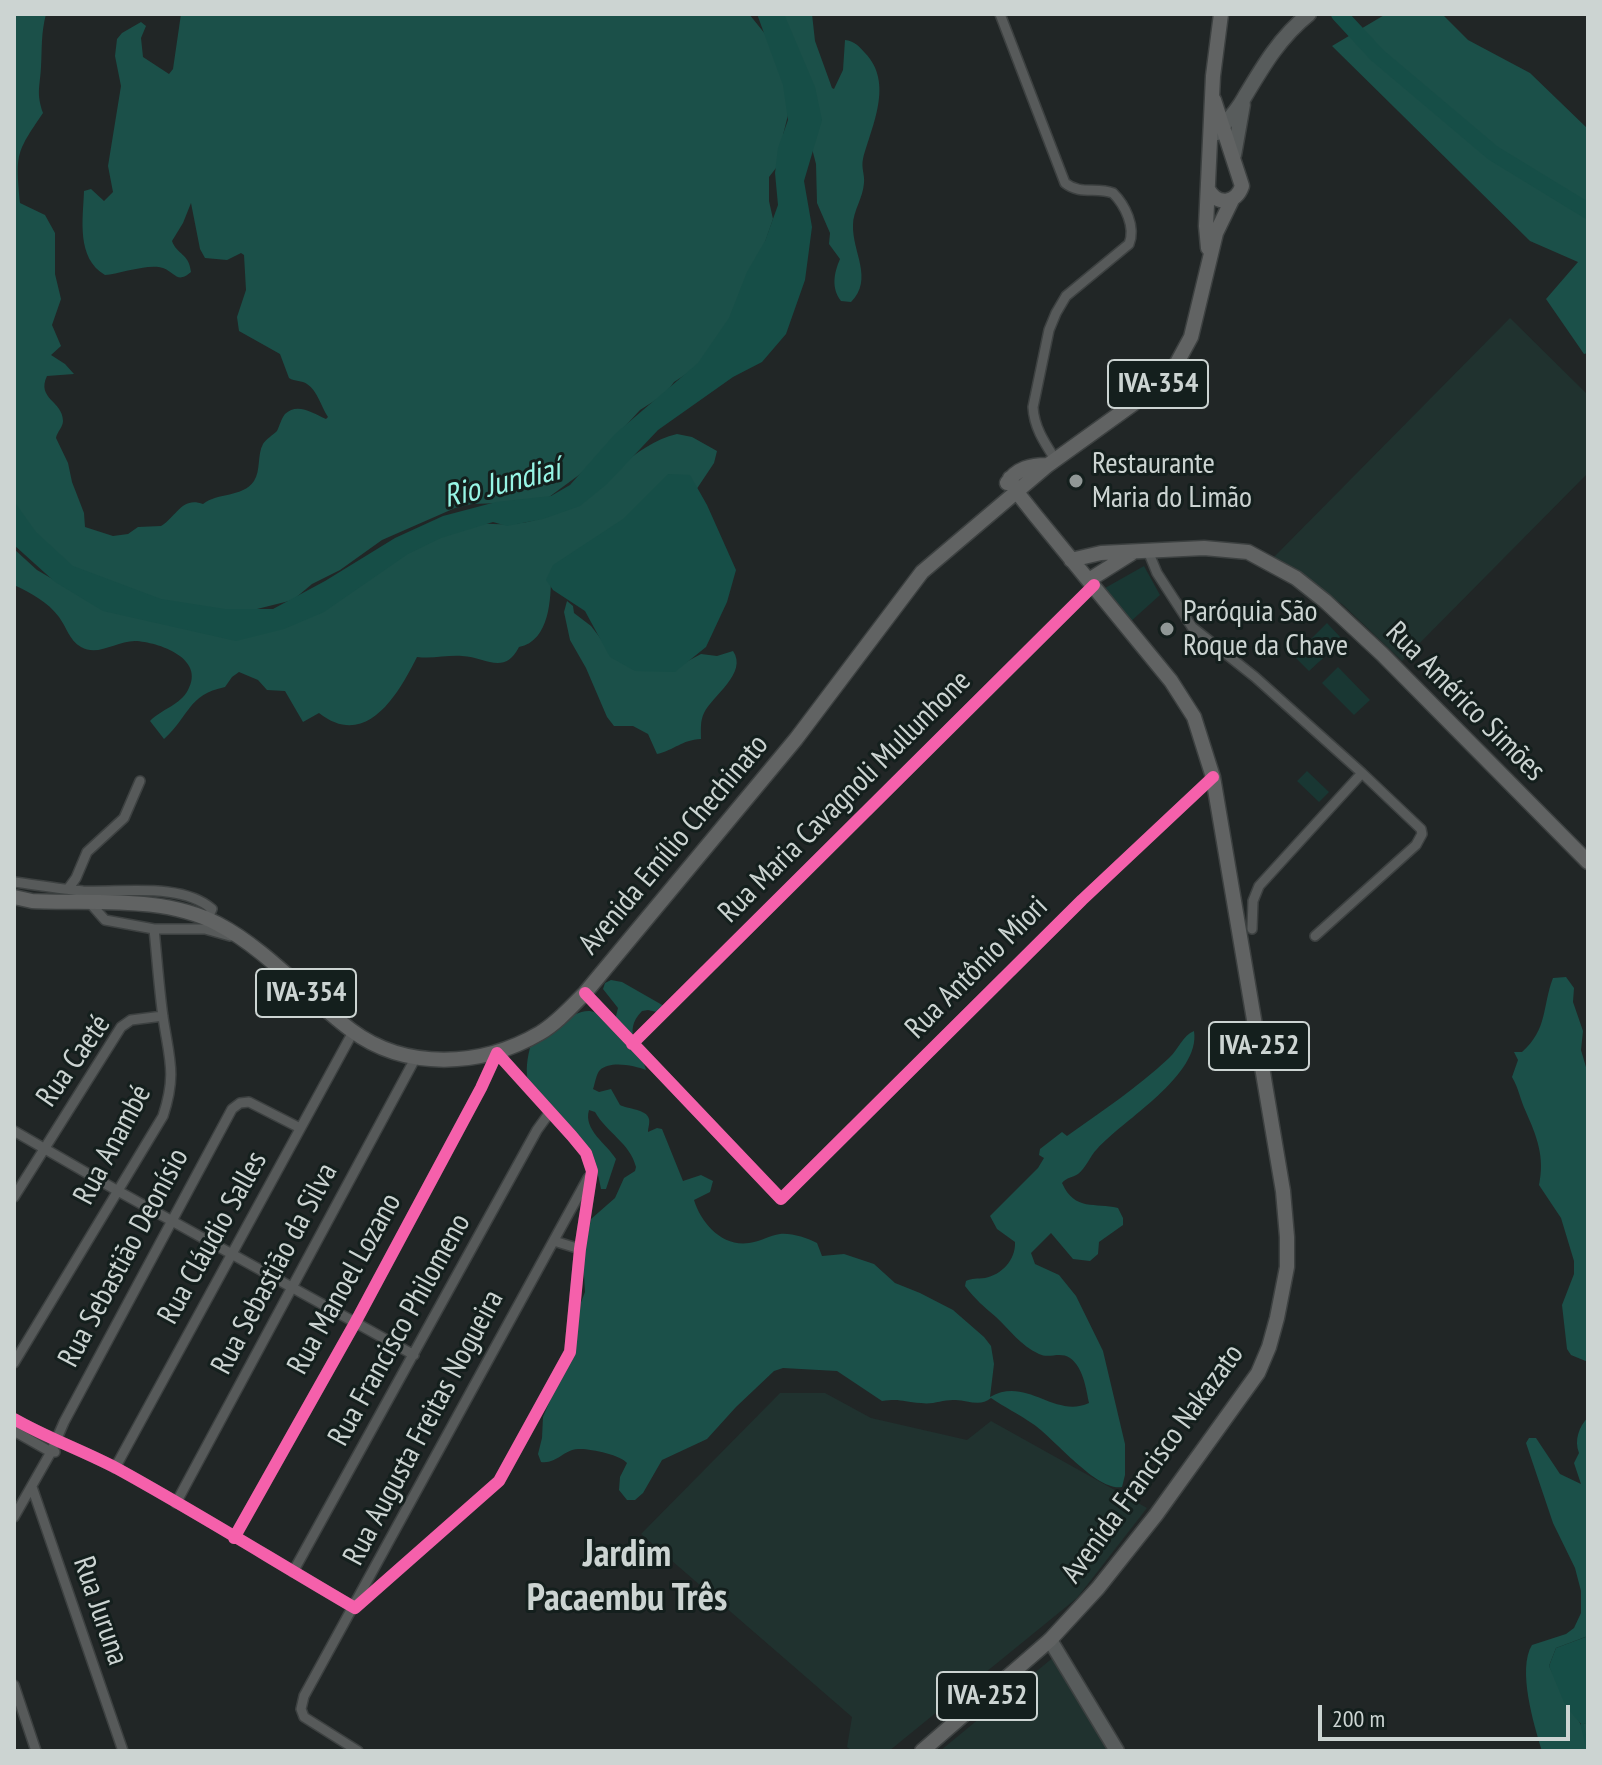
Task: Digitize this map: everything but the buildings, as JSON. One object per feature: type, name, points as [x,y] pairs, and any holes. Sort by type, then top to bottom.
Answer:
[{"type":"main road","points":[[1213,96],[1242,180],[1240,192],[1232,200],[1220,201],[1208,189],[1213,96],[1221,14]]},
{"type":"main road","points":[[1210,140],[1244,100],[1265,61],[1286,35],[1309,14]]},
{"type":"main road","points":[[1234,155],[1244,100]]},
{"type":"main road","points":[[1210,173],[1217,167],[1225,166],[1234,168],[1240,174]]},
{"type":"main road","name":"IVA-354","points":[[1208,189],[1206,226],[1209,260]]},
{"type":"main road","name":"IVA-354","points":[[1051,462],[1133,404],[1172,372],[1191,337],[1216,233],[1232,200]]},
{"type":"main road","points":[[1013,484],[1028,467],[1051,462]]},
{"type":"main road","name":"Avenida Emílio Chechinato","points":[[14,897],[32,901],[154,906],[186,912],[239,938],[353,1032],[379,1046],[416,1057],[468,1059],[497,1053],[540,1033],[563,1016],[585,993],[796,739],[895,604],[922,572],[997,507],[1013,484]]},
{"type":"main road","name":"Avenida Francisco Nakazato","points":[[922,1751],[1050,1640],[1098,1588],[1156,1515],[1258,1373],[1269,1347],[1287,1267],[1283,1191],[1213,777],[1194,717],[1171,681],[1013,484]]},
{"type":"main road","points":[[1056,541],[1101,553]]},
{"type":"main road","name":"Rua Américo Simões","points":[[1071,560],[1101,553],[1194,547],[1248,552],[1296,578],[1382,654],[1588,862]]},
{"type":"main road","name":"Rua Maria Cavagnoli Mullunhone","points":[[1091,583],[1133,553]]},
{"type":"main road","points":[[1050,1640],[1117,1751]]},
{"type":"street","points":[[1000,14],[1065,183],[1081,191],[1104,190],[1113,193],[1124,208],[1133,232],[1129,244],[1066,296],[1049,330],[1033,418],[1051,462]]},
{"type":"street","points":[[1148,551],[1161,580],[1192,627],[1255,677],[1382,790],[1421,829],[1422,834],[1416,845],[1315,936]]},
{"type":"street","name":"Rua Maria Cavagnoli Mullunhone","points":[[632,1044],[1091,583]]},
{"type":"street","points":[[1252,929],[1253,901],[1259,886],[1362,773]]},
{"type":"street","name":"Rua Antônio Miori","points":[[632,1044],[781,1199],[1082,900],[1213,777]]},
{"type":"street","points":[[68,889],[87,852],[124,818],[140,781]]},
{"type":"street","points":[[14,882],[68,889],[158,891],[189,896],[212,909],[207,920]]},
{"type":"street","points":[[91,904],[105,920],[154,929],[205,929],[239,938]]},
{"type":"street","name":"Rua Anambé","points":[[14,1363],[163,1116],[172,1089],[154,929]]},
{"type":"street","points":[[585,993],[632,1044]]},
{"type":"street","name":"Rua Caeté","points":[[14,1197],[121,1027],[131,1020],[163,1016]]},
{"type":"street","name":"Rua Cláudio Salles","points":[[115,1468],[353,1032]]},
{"type":"street","points":[[14,1419],[115,1468],[355,1608],[499,1481],[570,1352],[580,1249],[592,1171],[586,1153],[497,1053]]},
{"type":"street","name":"Rua Manoel Lozano","points":[[234,1538],[355,1323],[497,1053]]},
{"type":"street","name":"Rua Sebastião da Silva","points":[[176,1503],[416,1057]]},
{"type":"street","name":"Rua Sebastião Deonísio","points":[[14,1517],[232,1109],[240,1103],[249,1102],[300,1128]]},
{"type":"street","name":"Rua Francisco Philomeno","points":[[293,1572],[537,1130],[550,1112]]},
{"type":"street","points":[[14,1131],[414,1355]]},
{"type":"street","name":"Rua Augusta Freitas Nogueira","points":[[358,1751],[304,1717],[301,1709],[304,1696],[592,1171]]},
{"type":"street","points":[[554,1241],[580,1249]]},
{"type":"street","points":[[14,1431],[51,1452],[70,1448]]},
{"type":"street","name":"Rua Juruna","points":[[32,1487],[123,1751]]},
{"type":"street","points":[[14,1685],[36,1751]]},
{"type":"shaded area","points":[[14,14],[46,14],[39,90],[43,113],[22,147],[18,164],[20,203],[45,215],[55,233],[55,274],[61,299],[52,325],[61,346],[51,355],[74,374],[47,376],[45,390],[62,414],[63,423],[56,438],[68,463],[84,513],[85,527],[113,536],[128,534],[138,527],[161,526],[190,503],[203,504],[237,493],[254,481],[263,444],[277,431],[285,414],[300,409],[326,419],[328,417],[311,387],[289,378],[280,354],[239,331],[237,317],[246,290],[244,255],[241,253],[227,260],[205,258],[200,249],[191,203],[172,241],[188,261],[191,272],[183,277],[157,267],[105,275],[89,259],[83,237],[84,191],[91,189],[104,201],[113,192],[108,166],[121,86],[115,56],[117,39],[141,22],[146,26],[141,38],[143,57],[169,74],[173,69],[181,14],[749,14],[770,40],[784,70],[788,115],[783,135],[783,159],[769,177],[773,219],[738,321],[694,369],[640,410],[583,472],[549,497],[533,502],[472,504],[455,508],[382,540],[340,570],[312,584],[293,600],[253,610],[186,609],[99,586],[14,525]]},
{"type":"shaded area","points":[[757,14],[784,14],[815,87],[822,120],[804,181],[812,227],[805,280],[786,334],[762,362],[733,377],[658,430],[607,484],[580,506],[543,519],[507,526],[493,522],[441,538],[408,554],[324,612],[284,629],[236,641],[103,611],[55,582],[14,545],[14,487],[16,504],[36,532],[73,566],[161,599],[225,609],[273,609],[395,538],[443,516],[496,502],[551,496],[570,485],[615,434],[698,363],[729,318],[747,272],[765,241],[778,205],[775,173],[778,148],[788,120],[783,85]]},
{"type":"shaded area","points":[[777,14],[812,14],[815,41],[832,88],[843,70],[845,40],[863,50],[878,77],[878,104],[863,159],[863,189],[853,220],[861,284],[851,302],[841,301],[836,291],[835,275],[840,259],[829,244],[830,233],[817,203],[816,164]]},
{"type":"shaded area","points":[[1386,14],[1442,14],[1468,40],[1530,73],[1588,129],[1588,353],[1584,354],[1546,299],[1578,262],[1530,241],[1332,46]]},
{"type":"shaded area","points":[[1510,318],[1588,395],[1588,473],[1402,661],[1342,604],[1272,559]]},
{"type":"shaded area","points":[[677,434],[692,437],[717,451],[714,463],[696,490],[551,574],[543,628],[507,661],[494,663],[462,656],[417,657],[390,701],[366,722],[351,725],[336,723],[319,713],[303,722],[285,691],[267,690],[258,680],[239,672],[225,687],[196,701],[164,739],[150,721],[188,690],[192,679],[191,669],[185,661],[167,649],[145,642],[87,650],[74,641],[50,607],[14,585],[14,549],[37,570],[97,605],[222,633],[464,521],[512,524],[549,515],[582,496],[646,447]]},
{"type":"shaded area","points":[[668,474],[690,475],[736,570],[727,602],[706,647],[675,672],[635,671],[610,657],[585,611],[553,590],[546,580],[553,565],[623,519]]},
{"type":"shaded area","points":[[1144,566],[1160,595],[1129,623],[1105,588]]},
{"type":"shaded area","points":[[567,601],[573,606],[574,613],[591,626],[611,652],[673,669],[701,654],[717,656],[733,651],[736,667],[733,676],[704,713],[701,739],[657,754],[648,734],[633,726],[614,726],[570,640],[564,612]]},
{"type":"shaded area","points":[[1327,623],[1343,640],[1309,671],[1294,656]]},
{"type":"shaded area","points":[[1338,667],[1370,700],[1354,715],[1322,683]]},
{"type":"shaded area","points":[[1307,771],[1329,792],[1319,802],[1297,781]]},
{"type":"shaded area","points":[[1566,977],[1574,988],[1573,1002],[1583,1031],[1581,1050],[1588,1074],[1588,1362],[1571,1355],[1567,1349],[1562,1305],[1574,1274],[1574,1261],[1561,1218],[1539,1185],[1539,1147],[1512,1077],[1518,1060],[1514,1052],[1522,1052],[1536,1035],[1553,978]]},
{"type":"shaded area","points":[[611,980],[622,982],[664,1006],[661,1013],[642,1011],[633,1026],[634,1040],[646,1070],[610,1065],[599,1072],[593,1089],[599,1092],[611,1089],[620,1105],[645,1113],[649,1119],[648,1132],[662,1129],[683,1181],[701,1175],[713,1181],[710,1192],[694,1200],[714,1232],[739,1243],[780,1234],[794,1235],[817,1243],[822,1256],[844,1254],[874,1264],[895,1283],[953,1310],[984,1337],[991,1346],[994,1364],[990,1397],[1016,1391],[1064,1406],[1089,1403],[1078,1367],[1070,1358],[1043,1355],[1026,1346],[976,1299],[965,1286],[966,1281],[991,1276],[1010,1261],[1015,1242],[997,1229],[990,1216],[1038,1168],[1044,1158],[1039,1155],[1040,1149],[1062,1132],[1067,1136],[1132,1089],[1169,1058],[1194,1031],[1193,1048],[1173,1080],[1109,1137],[1081,1171],[1062,1183],[1079,1202],[1118,1208],[1123,1225],[1099,1242],[1098,1254],[1090,1261],[1073,1259],[1051,1233],[1031,1253],[1035,1264],[1059,1275],[1076,1296],[1103,1351],[1125,1444],[1122,1487],[1112,1486],[1088,1473],[1033,1424],[991,1398],[977,1403],[958,1400],[925,1403],[882,1401],[837,1371],[783,1368],[774,1371],[707,1439],[662,1460],[643,1493],[635,1500],[627,1500],[619,1490],[620,1477],[627,1463],[618,1457],[578,1449],[541,1462],[538,1454],[543,1417],[565,1365],[576,1315],[585,1292],[583,1259],[591,1219],[615,1198],[624,1178],[636,1167],[624,1145],[595,1112],[589,1110],[589,1124],[616,1159],[606,1189],[601,1189],[586,1147],[532,1091],[527,1064],[531,1044],[576,1014],[590,1011],[615,1020],[618,1008],[603,989],[605,983]]},
{"type":"shaded area","points":[[780,1393],[825,1393],[871,1418],[967,1440],[991,1421],[1147,1508],[1077,1598],[889,1751],[852,1751],[847,1747],[852,1717],[641,1534]]},
{"type":"shaded area","points":[[1588,1417],[1588,1636],[1556,1648],[1549,1666],[1581,1725],[1588,1722],[1588,1751],[1542,1751],[1528,1697],[1528,1655],[1532,1645],[1566,1634],[1574,1628],[1581,1613],[1581,1591],[1575,1568],[1553,1523],[1526,1443],[1529,1438],[1536,1438],[1560,1474],[1581,1484],[1574,1463],[1579,1453],[1578,1434]]},
{"type":"shaded area","points":[[1588,1636],[1588,1722],[1582,1725],[1566,1707],[1549,1666],[1556,1648]]},
{"type":"shaded area","points":[[1055,1656],[1111,1751],[940,1751]]},
{"type":"waterway","points":[[1339,14],[1377,55],[1493,153],[1588,211]]},
{"type":"waterway","points":[[1582,1725],[1588,1749]]},
{"type":"cycle path","points":[[632,1044],[1094,585]]},
{"type":"cycle path","points":[[585,993],[781,1199],[1082,900],[1213,777]]},
{"type":"cycle path","points":[[14,1419],[118,1469],[207,1520],[237,1538],[325,1591],[355,1608],[499,1481],[570,1352],[580,1249],[592,1171],[586,1153],[497,1053],[355,1323],[234,1538]]},
{"type":"place","name":"Restaurante Maria do Limão","points":[[1076,481]]},
{"type":"place","name":"Paróquia São Roque da Chave","points":[[1167,629]]},
{"type":"district","name":"Jardim Pacaembu Três","points":[[627,1577]]},
{"type":"water label","name":"Rio Jundiaí","points":[[502,484]]}]
